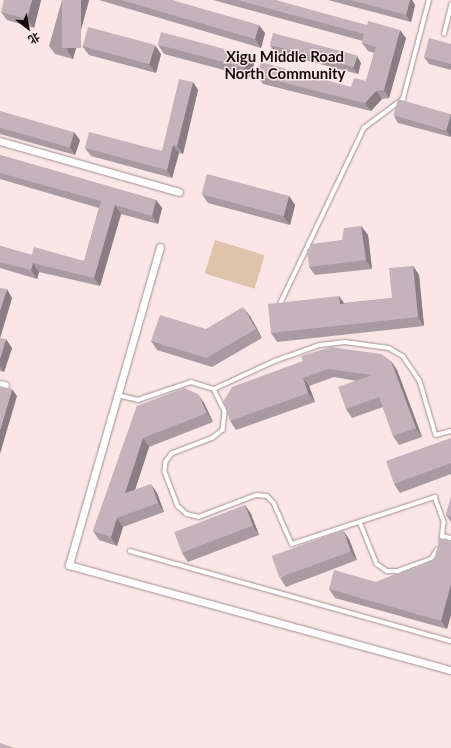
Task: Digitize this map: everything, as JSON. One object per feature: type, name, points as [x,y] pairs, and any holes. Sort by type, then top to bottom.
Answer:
[{"type":"street","points":[[0,141],[179,192]]},
{"type":"street","points":[[160,247],[69,565],[451,670]]},
{"type":"lane","points":[[280,304],[364,128],[403,99],[429,0]]},
{"type":"lane","points":[[444,34],[451,5]]},
{"type":"lane","points":[[117,395],[138,400],[191,382],[214,389],[275,361],[320,345],[345,342],[390,348],[413,367],[436,436],[451,430]]},
{"type":"lane","points":[[214,389],[226,418],[222,430],[172,454],[166,462],[165,472],[182,511],[199,517],[256,494],[267,496],[274,503],[292,544],[435,497],[444,522],[444,536],[431,559],[398,571],[386,571],[377,564],[360,522]]},
{"type":"lane","points":[[444,536],[451,538]]},
{"type":"lane","points":[[130,551],[451,641]]},
{"type":"shaded area","points":[[215,240],[265,255],[254,289],[205,273]]},
{"type":"building","points":[[4,0],[32,0],[27,19],[1,12]]},
{"type":"building","points":[[62,0],[81,0],[81,48],[62,48]]},
{"type":"building","points":[[121,0],[172,0],[259,25],[255,39]]},
{"type":"building","points":[[237,0],[275,0],[367,25],[368,21],[400,30],[384,90],[376,91],[365,103],[257,76],[261,62],[351,87],[354,78],[366,81],[376,47],[362,43],[364,34]]},
{"type":"building","points":[[351,0],[410,0],[406,15]]},
{"type":"building","points":[[88,27],[155,45],[149,64],[83,46]]},
{"type":"building","points":[[161,32],[248,55],[245,68],[158,45]]},
{"type":"building","points":[[273,33],[357,56],[354,67],[270,45]]},
{"type":"building","points":[[429,38],[451,44],[451,64],[424,57]]},
{"type":"building","points":[[179,79],[193,82],[177,146],[173,145],[167,170],[85,148],[89,132],[162,151]]},
{"type":"building","points":[[398,99],[451,114],[446,131],[393,115]]},
{"type":"building","points":[[0,111],[74,132],[70,148],[0,128]]},
{"type":"building","points":[[0,155],[156,200],[152,216],[115,205],[94,278],[33,263],[31,270],[0,262],[0,246],[32,255],[34,247],[84,261],[101,201],[0,173]]},
{"type":"building","points":[[207,174],[289,196],[284,216],[202,194]]},
{"type":"building","points":[[361,226],[366,260],[309,267],[307,249],[311,248],[310,244],[342,240],[344,228]]},
{"type":"building","points":[[413,266],[418,317],[271,333],[268,304],[339,296],[340,304],[392,298],[389,268]]},
{"type":"building","points":[[0,288],[7,289],[0,311]]},
{"type":"building","points":[[243,307],[256,329],[206,358],[151,341],[160,315],[206,329]]},
{"type":"building","points":[[0,338],[6,339],[0,359]]},
{"type":"building","points":[[331,347],[381,354],[391,361],[416,428],[393,436],[379,397],[346,409],[338,387],[372,375],[328,369],[303,378],[308,393],[230,421],[223,402],[232,387],[303,361],[301,356]]},
{"type":"building","points":[[0,386],[12,389],[0,430]]},
{"type":"building","points":[[184,388],[198,394],[207,413],[143,438],[125,493],[151,484],[158,503],[117,518],[111,537],[93,531],[137,406]]},
{"type":"building","points":[[451,438],[451,463],[394,484],[386,461]]},
{"type":"building","points":[[451,497],[451,517],[446,515]]},
{"type":"building","points":[[245,505],[253,526],[182,553],[174,532]]},
{"type":"building","points":[[343,530],[351,552],[279,578],[272,556]]},
{"type":"building","points":[[440,538],[451,541],[451,584],[441,621],[329,589],[334,570],[376,582],[434,559]]},
{"type":"building","points":[[0,743],[15,748],[0,748]]},
{"type":"district","name":"Xigu Middle Road North Community","points":[[285,64]]}]
